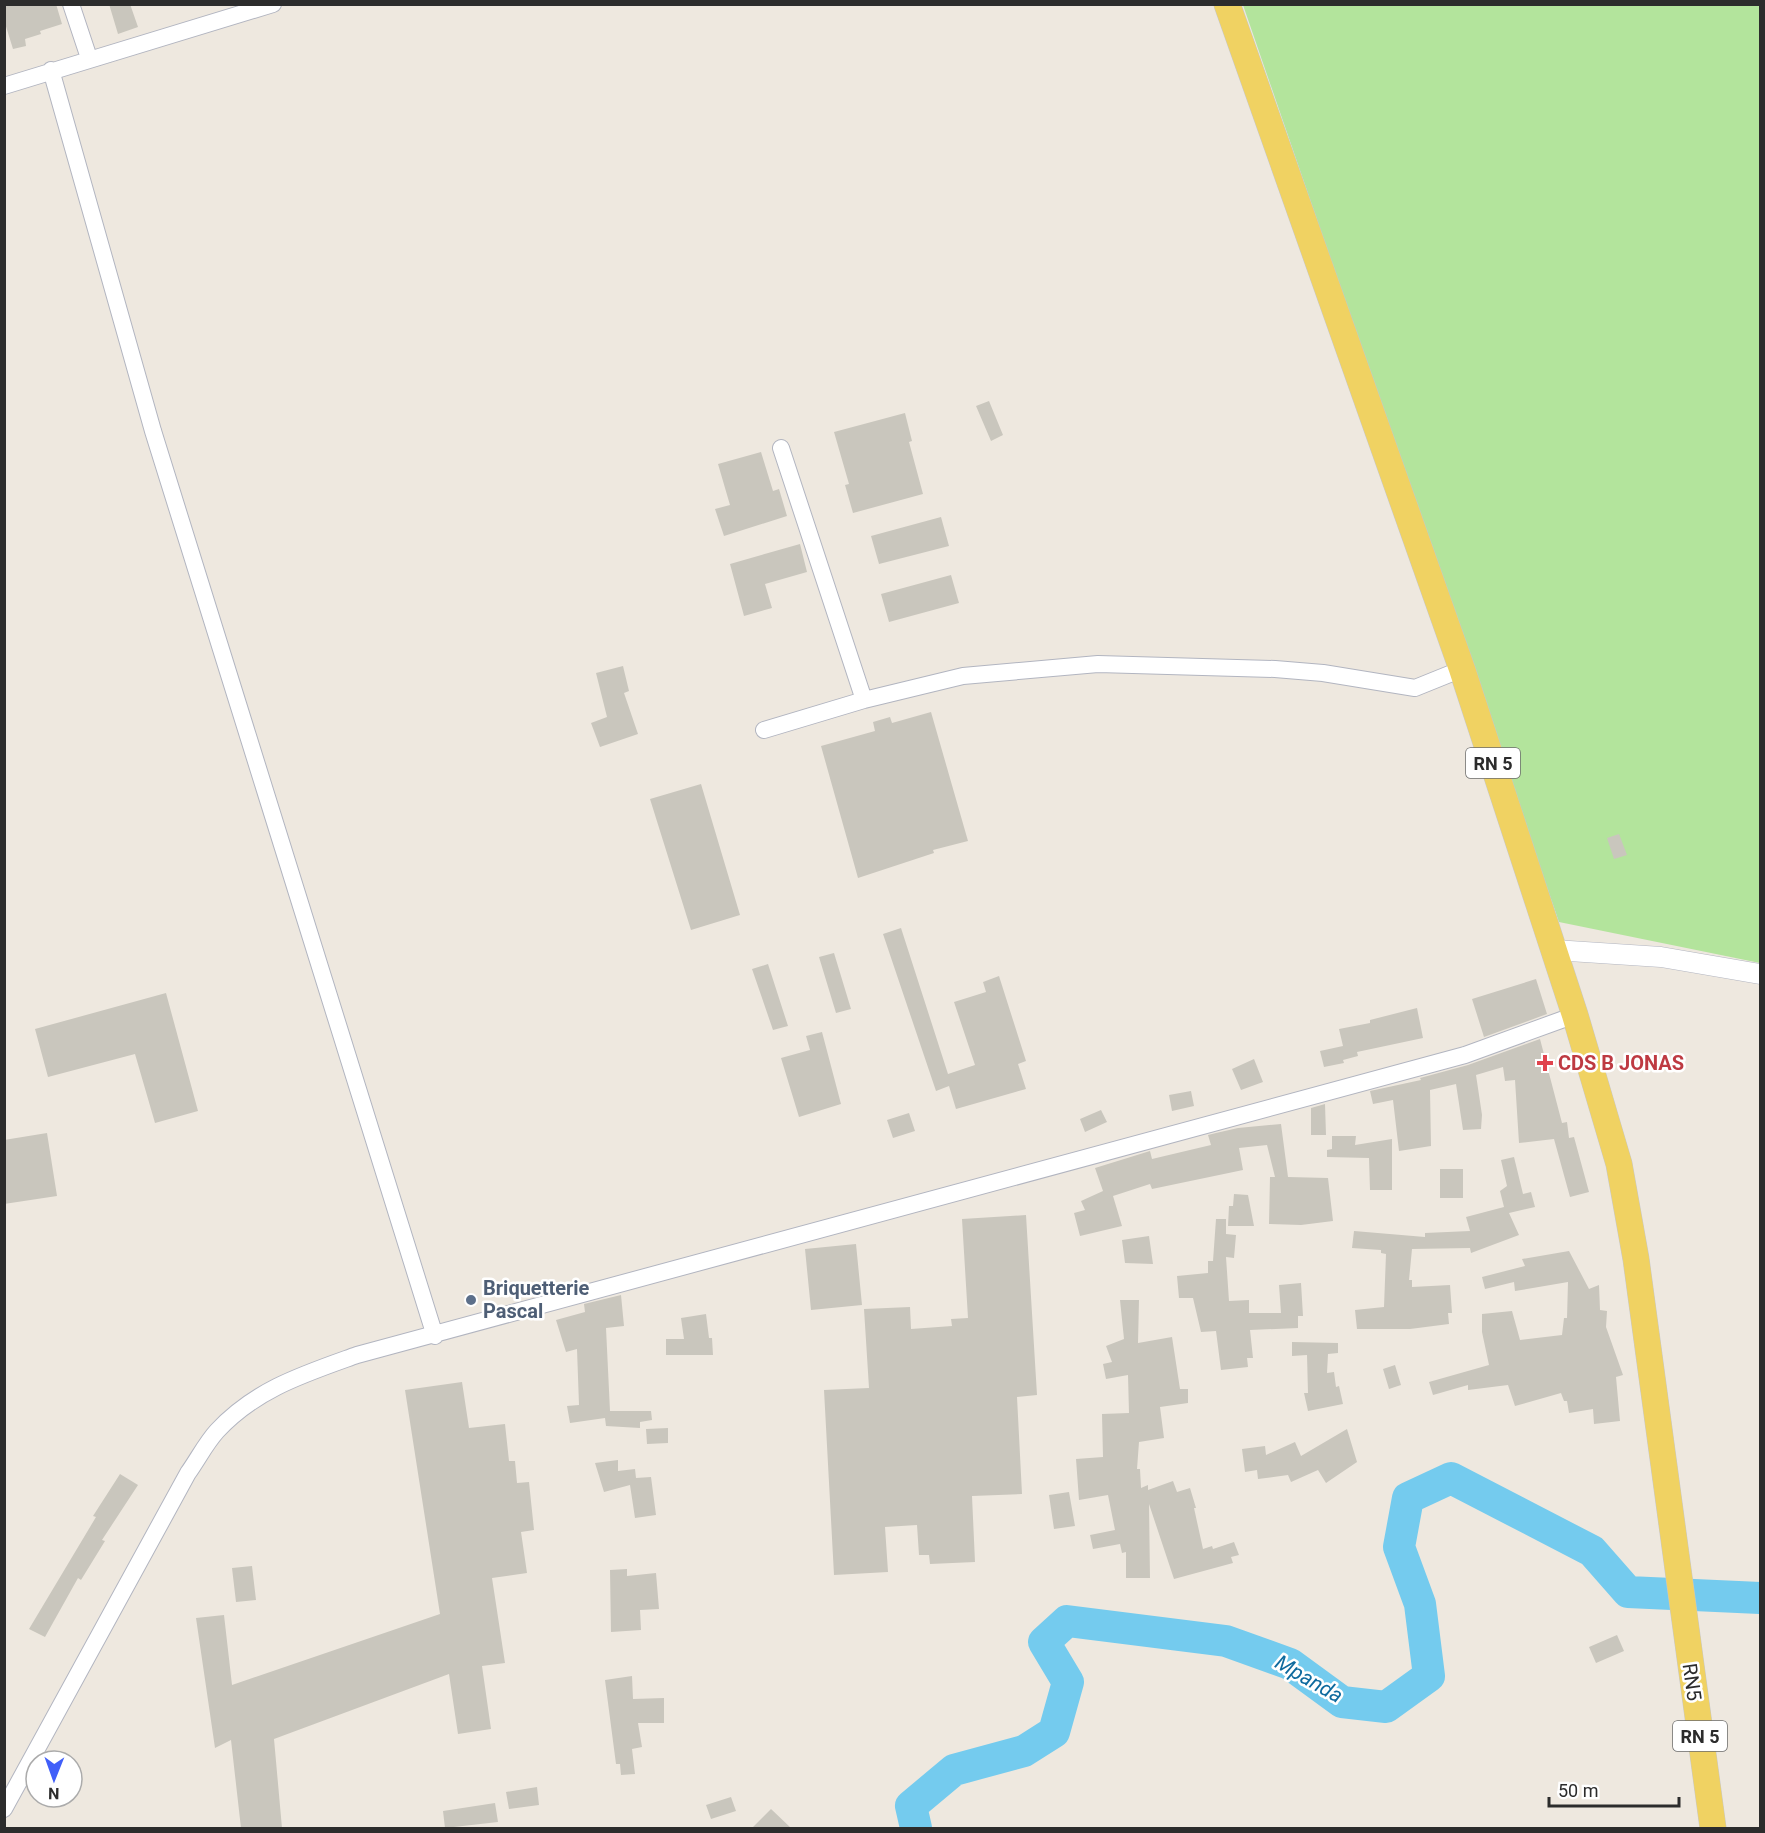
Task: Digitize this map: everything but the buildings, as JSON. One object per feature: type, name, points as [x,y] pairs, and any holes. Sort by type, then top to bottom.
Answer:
[{"type":"main road","name":"RN 5","points":[[1227,4],[1462,669],[1575,1015]]},
{"type":"main road","name":"RN5","points":[[1575,1015],[1619,1164],[1636,1259],[1713,1828]]},
{"type":"street","points":[[71,4],[89,58]]},
{"type":"street","points":[[4,86],[89,58],[273,4]]},
{"type":"street","points":[[51,70],[153,431],[435,1336]]},
{"type":"street","points":[[781,448],[864,700]]},
{"type":"street","points":[[764,730],[864,700],[963,676],[1098,664],[1275,669],[1415,688],[1462,669]]},
{"type":"street","points":[[1554,950],[1661,957],[1761,974]]},
{"type":"street","points":[[4,1809],[188,1473],[216,1432],[242,1408],[283,1381],[357,1355],[435,1336],[1465,1055],[1575,1015]]},
{"type":"green space","points":[[1243,5],[1760,5],[1760,963],[1559,922]]},
{"type":"waterway","name":"Mpanda","points":[[916,1828],[911,1806],[954,1770],[1024,1751],[1054,1732],[1068,1682],[1044,1642],[1067,1621],[1226,1641],[1290,1664],[1342,1702],[1386,1707],[1429,1676],[1420,1604],[1399,1547],[1408,1498],[1451,1478],[1592,1551],[1628,1592],[1760,1598]]},
{"type":"place","name":"CDS B JONAS","points":[[1545,1063]]},
{"type":"place","name":"Briquetterie Pascal","points":[[471,1300]]}]
